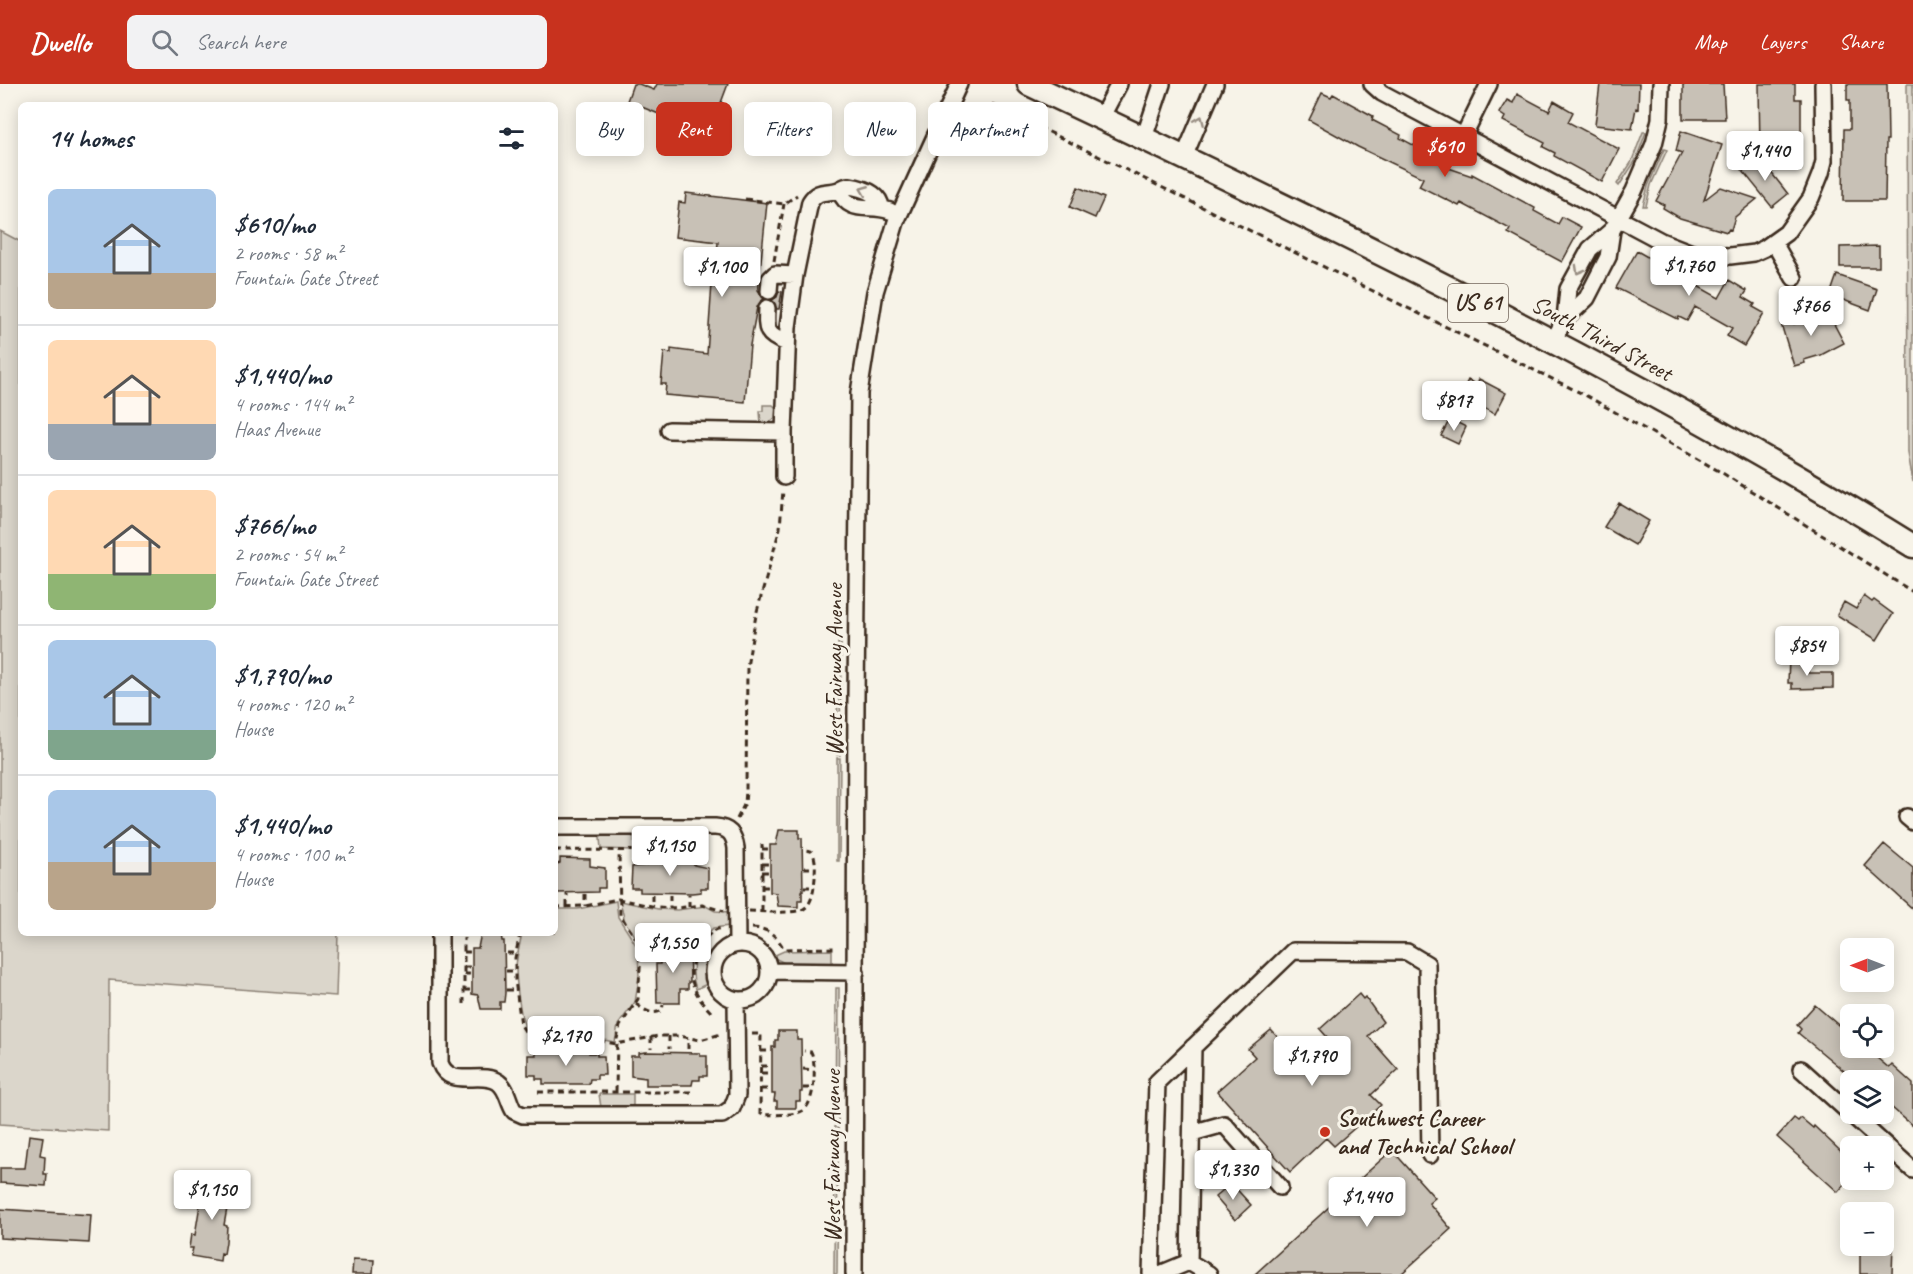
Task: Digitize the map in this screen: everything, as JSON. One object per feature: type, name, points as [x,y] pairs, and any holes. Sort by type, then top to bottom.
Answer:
[{"type":"highway","name":"South Third Street","points":[[1040,86],[1101,118],[1266,196],[1553,341],[1845,503],[1913,546]]},
{"type":"street","name":"West Fairway Avenue","points":[[854,1274],[859,393],[875,292],[899,215],[959,84]]},
{"type":"street","points":[[1101,118],[1119,84]]},
{"type":"street","points":[[1144,138],[1162,84]]},
{"type":"street","points":[[1184,157],[1215,84]]},
{"type":"street","points":[[1372,84],[1382,93],[1464,135],[1615,224],[1697,255],[1718,256],[1754,253],[1774,243],[1786,233],[1802,213],[1811,198],[1824,161],[1823,84]]},
{"type":"street","points":[[1464,135],[1489,84]]},
{"type":"street","points":[[1553,341],[1565,319],[1568,289],[1590,249],[1615,224],[1634,191],[1654,144],[1660,119],[1660,84]]},
{"type":"street","points":[[784,477],[787,343],[795,275],[812,199],[821,192],[839,190],[846,201],[856,207],[865,209],[881,207],[899,215]]},
{"type":"street","points":[[1774,243],[1794,278]]},
{"type":"street","points":[[769,291],[770,279],[775,274],[795,275]]},
{"type":"street","points":[[767,308],[768,333],[787,343]]},
{"type":"street","points":[[669,430],[784,432]]},
{"type":"street","points":[[558,826],[715,827],[728,830],[735,840],[736,852],[737,944]]},
{"type":"street","points":[[440,936],[440,1063],[442,1070],[452,1077],[495,1080],[502,1086],[511,1106],[518,1113],[722,1115],[732,1108],[737,1095],[736,1000]]},
{"type":"street","points":[[737,944],[746,944],[758,950],[766,960],[769,971],[766,984],[758,994],[747,999],[736,1000],[720,991],[713,974],[715,960],[721,952],[737,944]]},
{"type":"street","points":[[1151,1274],[1157,1082],[1293,951],[1407,952],[1427,964],[1430,1155]]},
{"type":"street","points":[[769,971],[856,972]]},
{"type":"street","points":[[1189,1262],[1193,1047]]},
{"type":"street","points":[[1801,1069],[1913,1170]]},
{"type":"street","points":[[1191,1133],[1224,1124],[1280,1187]]},
{"type":"street","points":[[1160,1274],[1189,1262]]},
{"type":"street","points":[[1189,1262],[1209,1274]]},
{"type":"path","points":[[1048,131],[1585,395],[1724,474],[1913,592]]},
{"type":"path","points":[[745,199],[784,204],[774,265],[771,266]]},
{"type":"path","points":[[728,830],[739,816],[745,803],[747,667],[756,615],[780,528],[784,477]]},
{"type":"path","points":[[762,844],[762,911]]},
{"type":"path","points":[[762,849],[769,849]]},
{"type":"path","points":[[558,850],[695,851]]},
{"type":"path","points":[[563,850],[563,858]]},
{"type":"path","points":[[747,911],[803,910],[810,901],[815,868],[814,854],[804,850]]},
{"type":"path","points":[[571,851],[571,858]]},
{"type":"path","points":[[586,851],[586,858]]},
{"type":"path","points":[[616,1092],[616,1044],[620,1026],[636,1004],[640,987],[640,947],[620,915],[619,851]]},
{"type":"path","points":[[652,851],[652,858]]},
{"type":"path","points":[[666,851],[666,858]]},
{"type":"path","points":[[674,851],[674,858]]},
{"type":"path","points":[[689,851],[689,857]]},
{"type":"path","points":[[762,864],[769,864]]},
{"type":"path","points":[[804,868],[815,868]]},
{"type":"path","points":[[762,872],[769,872]]},
{"type":"path","points":[[804,886],[814,886]]},
{"type":"path","points":[[762,887],[768,887]]},
{"type":"path","points":[[567,894],[567,908]]},
{"type":"path","points":[[585,894],[585,906]]},
{"type":"path","points":[[688,907],[689,894]]},
{"type":"path","points":[[652,895],[652,906]]},
{"type":"path","points":[[670,895],[670,908]]},
{"type":"path","points":[[558,907],[585,906],[618,899],[670,908],[706,905],[728,911]]},
{"type":"path","points":[[711,1012],[698,996],[692,981],[692,963],[699,948],[715,929],[728,927]]},
{"type":"path","points":[[747,928],[766,929],[779,940],[784,949],[834,948]]},
{"type":"path","points":[[519,936],[516,953],[516,990],[521,1025],[524,1032],[533,1038],[566,1035],[616,1044],[669,1035],[700,1040],[718,1034],[728,1034]]},
{"type":"path","points":[[464,938],[464,1004]]},
{"type":"path","points":[[640,947],[687,944],[699,948]]},
{"type":"path","points":[[464,952],[472,952]]},
{"type":"path","points":[[507,953],[516,953]]},
{"type":"path","points":[[464,967],[471,967]]},
{"type":"path","points":[[506,971],[515,971]]},
{"type":"path","points":[[464,974],[472,974]]},
{"type":"path","points":[[464,990],[472,990]]},
{"type":"path","points":[[506,990],[516,990]]},
{"type":"path","points":[[636,1004],[654,1013],[662,1011],[663,1005]]},
{"type":"path","points":[[747,1034],[761,1034],[760,1112],[764,1115],[804,1110],[808,1106],[813,1088],[813,1056],[811,1052],[804,1051]]},
{"type":"path","points":[[566,1035],[566,1049]]},
{"type":"path","points":[[669,1035],[669,1050]]},
{"type":"path","points":[[548,1037],[548,1048]]},
{"type":"path","points":[[585,1037],[585,1048]]},
{"type":"path","points":[[651,1037],[651,1049]]},
{"type":"path","points":[[688,1038],[688,1049]]},
{"type":"path","points":[[761,1051],[768,1051]]},
{"type":"path","points":[[761,1066],[768,1066]]},
{"type":"path","points":[[803,1069],[814,1070]]},
{"type":"path","points":[[761,1073],[767,1073]]},
{"type":"path","points":[[803,1088],[813,1088]]},
{"type":"path","points":[[761,1089],[768,1089]]},
{"type":"path","points":[[538,1092],[693,1092]]},
{"type":"shaded area","points":[[1907,84],[1913,84],[1913,482],[1908,453]]},
{"type":"shaded area","points":[[1643,132],[1646,132],[1636,160],[1619,186],[1617,184],[1631,163]]},
{"type":"shaded area","points":[[1664,149],[1667,150],[1651,185],[1646,206],[1643,206],[1648,186]]},
{"type":"shaded area","points":[[0,231],[18,240],[18,936],[338,936],[336,996],[109,980],[108,1131],[0,1124]]},
{"type":"shaded area","points":[[763,405],[773,405],[776,408],[775,418],[767,424],[761,424],[760,411],[763,411]]},
{"type":"shaded area","points":[[841,642],[840,755],[837,755],[838,643]]},
{"type":"shaded area","points":[[837,758],[840,758],[839,861],[837,861]]},
{"type":"shaded area","points":[[602,836],[632,836],[634,850],[601,849],[600,838]]},
{"type":"shaded area","points":[[616,901],[618,917],[638,948],[639,978],[635,1002],[618,1025],[615,1042],[569,1033],[532,1035],[529,1034],[523,1022],[516,966],[521,936],[558,936],[558,909],[578,909]]},
{"type":"shaded area","points":[[620,901],[658,909],[677,910],[706,906],[715,911],[729,912],[729,926],[713,928],[698,945],[691,940],[684,940],[684,943],[642,945],[625,922]]},
{"type":"shaded area","points":[[832,950],[832,964],[785,963],[774,958],[775,955],[784,951]]},
{"type":"shaded area","points":[[696,955],[708,961],[707,984],[696,989],[693,972]]},
{"type":"shaded area","points":[[836,988],[839,988],[837,1274],[834,1274]]},
{"type":"shaded area","points":[[599,1094],[633,1094],[633,1105],[630,1107],[601,1107]]},
{"type":"building","points":[[633,84],[654,90],[657,84],[728,84],[721,102],[656,102],[656,113],[644,108],[644,102],[627,101]]},
{"type":"building","points":[[1600,84],[1639,84],[1638,109],[1636,108],[1632,129],[1595,125]]},
{"type":"building","points":[[1683,84],[1723,84],[1725,119],[1683,119]]},
{"type":"building","points":[[1759,84],[1795,84],[1795,99],[1801,99],[1801,138],[1798,138],[1798,150],[1760,150]]},
{"type":"building","points":[[1847,84],[1887,84],[1888,140],[1886,140],[1885,201],[1843,201],[1844,129],[1850,129],[1850,100],[1847,100]]},
{"type":"building","points":[[1322,93],[1331,97],[1333,94],[1373,116],[1372,120],[1401,135],[1400,138],[1445,162],[1443,166],[1472,176],[1472,174],[1535,208],[1534,211],[1558,224],[1562,217],[1581,227],[1562,262],[1508,233],[1510,229],[1461,203],[1459,206],[1419,186],[1423,178],[1358,147],[1309,120]]},
{"type":"building","points":[[1517,94],[1549,111],[1554,101],[1573,112],[1568,122],[1619,149],[1602,182],[1554,156],[1555,153],[1543,147],[1545,143],[1503,121],[1505,117],[1499,113],[1507,100],[1513,103]]},
{"type":"building","points":[[1681,131],[1722,145],[1704,200],[1721,187],[1757,199],[1735,217],[1731,230],[1727,232],[1680,218],[1656,201],[1682,153],[1676,151]]},
{"type":"building","points":[[1759,157],[1788,194],[1772,207],[1742,170]]},
{"type":"building","points":[[1078,187],[1104,198],[1095,218],[1070,207]]},
{"type":"building","points":[[686,193],[767,203],[758,290],[764,299],[757,307],[750,345],[745,402],[665,395],[666,384],[661,384],[664,352],[671,353],[671,349],[707,354],[712,284],[714,285],[715,279],[718,242],[675,237],[679,202],[685,203]]},
{"type":"building","points":[[1879,246],[1879,267],[1840,267],[1840,247]]},
{"type":"building","points":[[1637,251],[1667,268],[1665,272],[1685,283],[1687,280],[1719,298],[1729,280],[1747,291],[1743,297],[1755,304],[1753,307],[1764,313],[1744,346],[1727,336],[1732,328],[1695,307],[1687,321],[1679,317],[1678,319],[1616,288]]},
{"type":"building","points":[[1837,275],[1877,289],[1870,310],[1830,295]]},
{"type":"building","points":[[779,291],[782,292],[779,309],[777,309],[772,300],[777,297]]},
{"type":"building","points":[[1825,307],[1844,343],[1821,355],[1804,360],[1805,363],[1794,366],[1781,324],[1792,320],[1794,324]]},
{"type":"building","points":[[1479,379],[1506,393],[1495,414],[1460,396],[1468,380],[1477,385]]},
{"type":"building","points":[[1450,419],[1466,427],[1458,444],[1441,436]]},
{"type":"building","points":[[1619,503],[1649,521],[1635,545],[1604,527]]},
{"type":"building","points":[[1864,596],[1872,602],[1874,600],[1893,614],[1877,640],[1837,615],[1844,602],[1856,609]]},
{"type":"building","points":[[1789,659],[1808,660],[1808,673],[1833,673],[1833,688],[1792,689],[1792,683],[1788,683]]},
{"type":"building","points":[[779,830],[799,830],[799,838],[802,838],[803,891],[802,900],[798,900],[798,907],[778,906],[776,893],[770,892],[770,845],[776,845]]},
{"type":"building","points":[[1884,844],[1913,868],[1913,909],[1865,866]]},
{"type":"building","points":[[560,858],[590,859],[590,866],[605,868],[605,888],[598,888],[598,892],[558,893],[558,864]]},
{"type":"building","points":[[647,859],[694,859],[694,865],[708,868],[708,888],[701,888],[701,892],[692,893],[640,892],[640,888],[631,888],[632,867],[647,865]]},
{"type":"building","points":[[480,936],[501,936],[504,941],[505,993],[504,1002],[500,1002],[500,1009],[481,1009],[478,995],[472,994],[472,948],[478,948]]},
{"type":"building","points":[[668,946],[689,946],[690,982],[688,982],[688,989],[680,989],[680,1003],[657,1003],[656,964],[660,964],[660,950],[668,950]]},
{"type":"building","points":[[1359,994],[1363,999],[1365,997],[1383,1022],[1368,1036],[1398,1070],[1371,1095],[1381,1105],[1334,1146],[1326,1138],[1290,1172],[1217,1091],[1255,1057],[1248,1049],[1271,1030],[1308,1070],[1335,1046],[1320,1029]]},
{"type":"building","points":[[1815,1005],[1840,1027],[1840,1058],[1877,1058],[1889,1068],[1892,1065],[1913,1084],[1913,1126],[1894,1110],[1894,1070],[1843,1070],[1798,1033],[1801,1029],[1797,1025]]},
{"type":"building","points":[[778,1031],[797,1031],[797,1040],[801,1040],[802,1092],[800,1092],[800,1101],[796,1101],[796,1108],[777,1108],[777,1101],[774,1101],[775,1094],[772,1094],[772,1047],[775,1047],[775,1040],[778,1040]]},
{"type":"building","points":[[536,1052],[597,1053],[597,1056],[604,1056],[605,1075],[597,1075],[597,1079],[590,1079],[589,1084],[543,1084],[543,1079],[536,1079],[536,1075],[528,1075],[528,1055],[536,1055]]},
{"type":"building","points":[[639,1053],[700,1053],[700,1056],[707,1056],[707,1076],[700,1076],[700,1080],[693,1080],[692,1085],[646,1085],[646,1078],[631,1076],[631,1056],[639,1056]]},
{"type":"building","points":[[1794,1118],[1798,1121],[1801,1118],[1813,1128],[1814,1126],[1840,1151],[1840,1190],[1838,1192],[1777,1137]]},
{"type":"building","points":[[29,1135],[43,1137],[40,1155],[45,1156],[46,1186],[0,1183],[0,1168],[25,1168]]},
{"type":"building","points":[[1392,1150],[1435,1198],[1429,1203],[1451,1229],[1401,1274],[1255,1274]]},
{"type":"building","points":[[204,1180],[235,1184],[233,1198],[229,1197],[224,1225],[227,1226],[226,1242],[220,1261],[191,1256],[193,1248],[189,1248],[191,1234],[195,1235]]},
{"type":"building","points":[[1231,1183],[1251,1205],[1235,1220],[1215,1197]]},
{"type":"building","points":[[0,1209],[91,1215],[89,1243],[0,1238]]},
{"type":"building","points":[[1860,1256],[1893,1256],[1892,1274],[1860,1274]]},
{"type":"building","points":[[353,1259],[374,1260],[373,1274],[352,1274]]},
{"type":"place","name":"Southwest Career and Technical School","points":[[1325,1132]]}]
